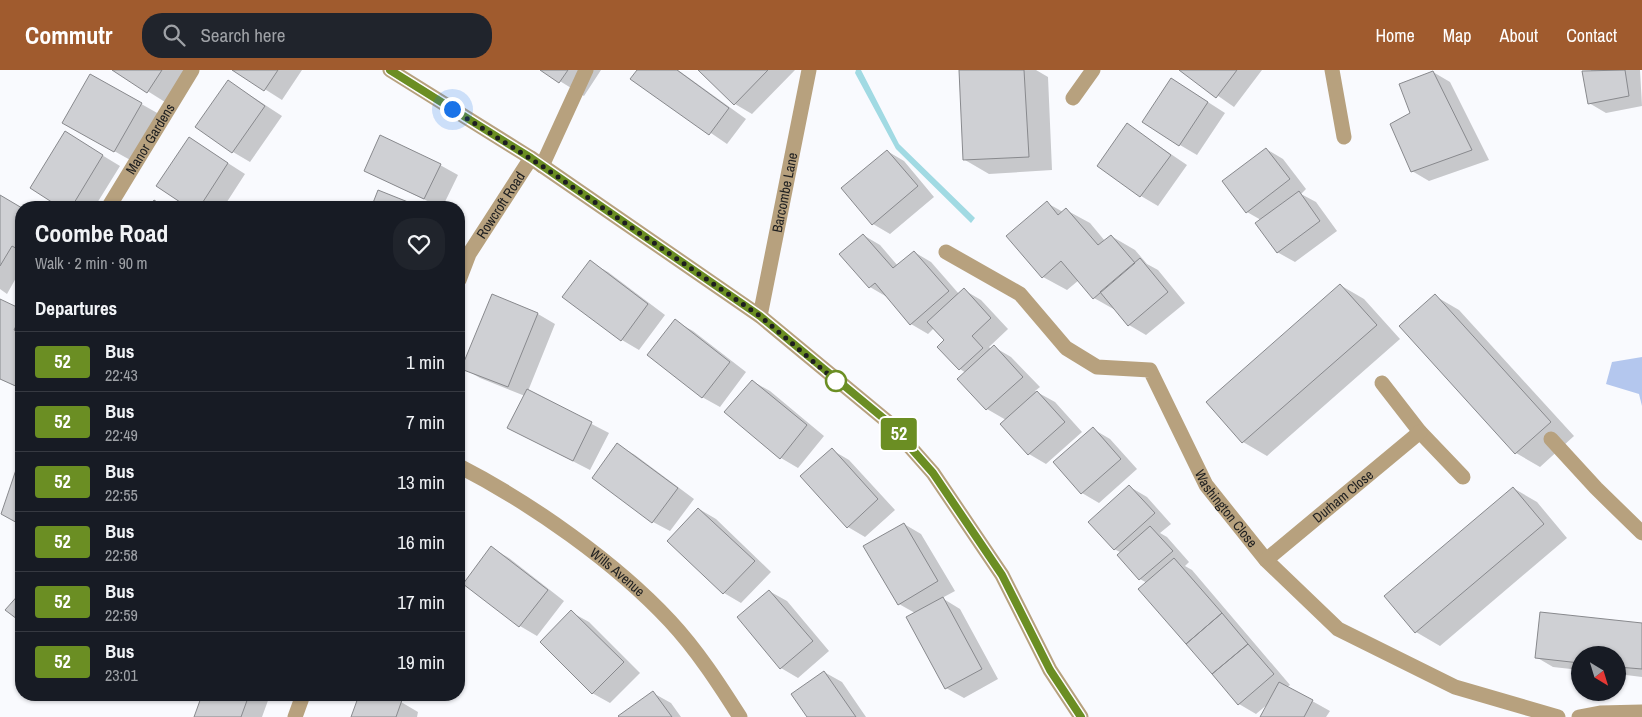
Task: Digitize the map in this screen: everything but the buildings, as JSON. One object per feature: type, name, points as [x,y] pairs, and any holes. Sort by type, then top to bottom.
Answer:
[{"type":"street","name":"Manor Gardens","points":[[112,201],[192,70]]},
{"type":"street","points":[[390,70],[536,162],[760,316],[888,422],[933,473],[1002,575],[1050,670],[1081,717]]},
{"type":"street","name":"Rowcroft Road","points":[[465,264],[469,254],[536,162],[586,70]]},
{"type":"street","name":"Barcombe Lane","points":[[760,316],[809,70]]},
{"type":"street","points":[[1073,98],[1092,70]]},
{"type":"street","points":[[1332,70],[1344,137]]},
{"type":"street","name":"Washington Close","points":[[946,252],[1020,294],[1066,348],[1097,367],[1150,370],[1206,485],[1266,560],[1338,630],[1455,687],[1558,717]]},
{"type":"street","points":[[1382,383],[1420,432],[1463,477]]},
{"type":"street","name":"Durham Close","points":[[1266,560],[1420,432]]},
{"type":"street","points":[[1551,439],[1596,488],[1642,533]]},
{"type":"street","name":"Wills Avenue","points":[[465,469],[495,484],[604,560],[671,622],[710,671],[740,717]]},
{"type":"street","points":[[295,717],[301,701]]},
{"type":"street","points":[[1579,717],[1600,713],[1642,712]]},
{"type":"shaded area","points":[[856,70],[861,70],[899,144],[975,218],[971,223],[896,149],[855,73]]},
{"type":"shaded area","points":[[1642,357],[1642,406],[1639,394],[1606,384],[1612,362]]},
{"type":"bus line","name":"52","points":[[390,70],[531,158],[760,316],[836,381],[888,422],[933,473],[1002,575],[1050,670],[1081,717]]},
{"type":"route","points":[[452,109],[542,166],[760,316],[836,381]]}]
